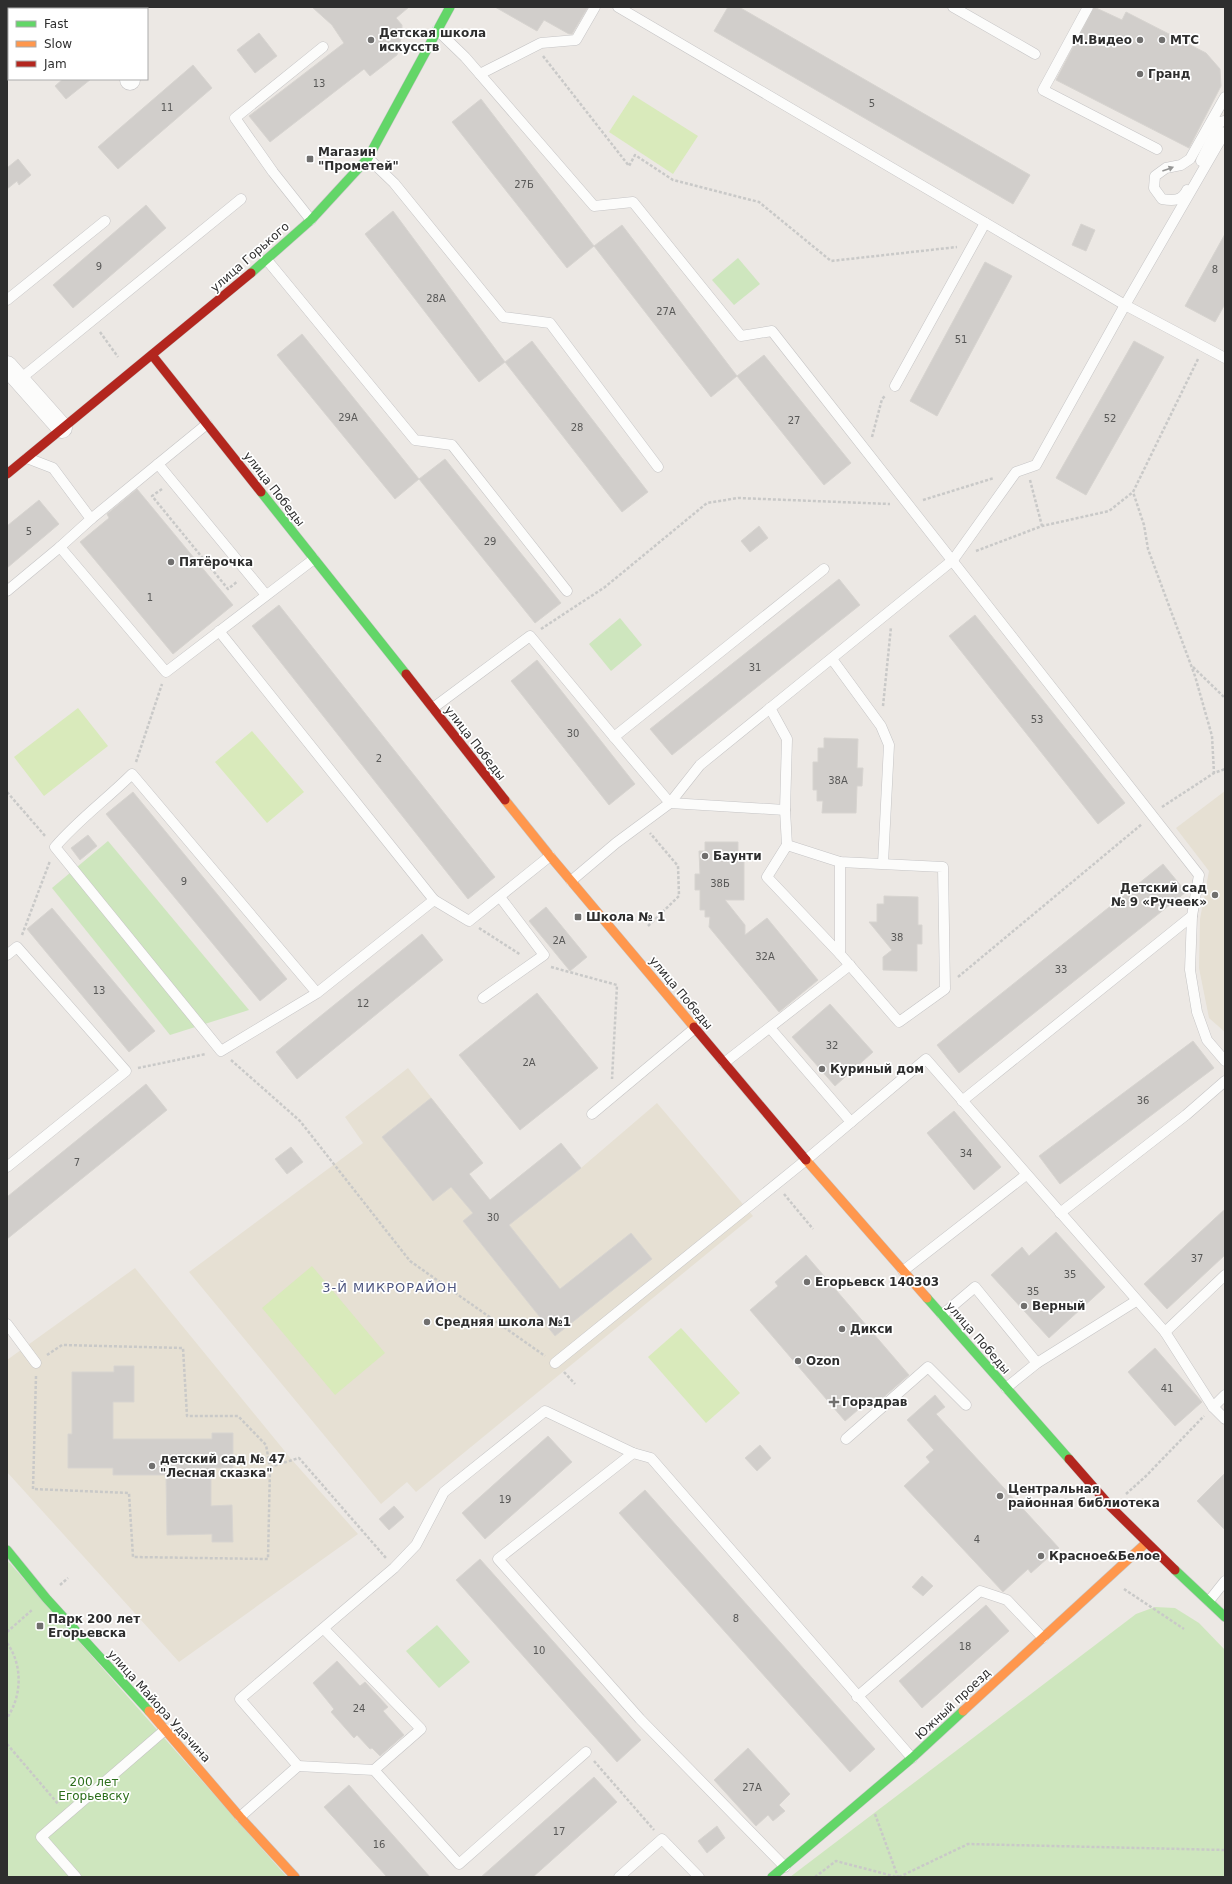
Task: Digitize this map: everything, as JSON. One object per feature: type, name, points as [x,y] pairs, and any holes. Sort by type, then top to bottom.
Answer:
[{"type":"street","name":"улица Горького","points":[[7,474],[267,260],[311,220],[368,158],[450,7]]},
{"type":"street","name":"улица Победы","points":[[152,355],[550,856],[806,1160],[1111,1507],[1146,1543],[1225,1617]]},
{"type":"street","points":[[13,373],[62,428]]},
{"type":"street","name":"Южный проезд","points":[[772,1877],[912,1758],[1146,1543]]},
{"type":"street","name":"улица Майора Удачина","points":[[7,1550],[46,1598],[166,1729],[240,1817],[295,1877]]},
{"type":"lane","points":[[480,74],[541,43],[576,40],[595,7]]},
{"type":"lane","points":[[618,7],[1125,305],[1225,358]]},
{"type":"lane","points":[[953,7],[1035,54]]},
{"type":"lane","points":[[1088,7],[1043,90],[1157,149]]},
{"type":"lane","points":[[437,30],[480,74],[594,206],[633,202],[741,336],[772,331],[910,504],[1199,875],[1192,916],[1190,970],[1197,1012],[1207,1040],[1225,1061]]},
{"type":"lane","points":[[311,220],[235,118],[323,47]]},
{"type":"lane","points":[[1225,97],[1190,159],[1181,165],[1166,168],[1155,176],[1154,188],[1162,199],[1174,201],[1185,195],[1220,122],[1225,121]]},
{"type":"lane","points":[[571,881],[670,802],[700,765],[953,560],[1016,472],[1036,465],[1125,305],[1225,132]]},
{"type":"lane","points":[[368,158],[394,184],[503,317],[550,322],[658,467]]},
{"type":"lane","points":[[13,373],[92,321],[241,199]]},
{"type":"lane","points":[[7,300],[105,222]]},
{"type":"lane","points":[[895,386],[985,223]]},
{"type":"lane","points":[[267,260],[415,440],[452,445],[567,591]]},
{"type":"lane","points":[[7,591],[206,424]]},
{"type":"lane","points":[[27,458],[53,468],[91,519]]},
{"type":"lane","points":[[158,464],[266,595]]},
{"type":"lane","points":[[60,547],[166,672],[314,559]]},
{"type":"lane","points":[[614,737],[824,569]]},
{"type":"lane","points":[[219,631],[434,900],[469,921],[550,856]]},
{"type":"lane","points":[[433,708],[530,636],[670,802],[785,810]]},
{"type":"lane","points":[[832,659],[881,726],[889,745],[883,863]]},
{"type":"lane","points":[[770,708],[787,739],[785,810],[787,845],[767,876],[840,954],[899,1022],[945,988],[943,867],[840,862],[787,845]]},
{"type":"lane","points":[[317,992],[132,774],[112,794],[72,827],[55,847],[72,870],[221,1051],[317,992],[434,900]]},
{"type":"lane","points":[[840,862],[840,954]]},
{"type":"lane","points":[[483,998],[544,954],[500,897]]},
{"type":"lane","points":[[962,1101],[1192,916]]},
{"type":"lane","points":[[7,955],[17,947],[126,1071],[7,1167]]},
{"type":"lane","points":[[724,1063],[850,966]]},
{"type":"lane","points":[[592,1114],[695,1028]]},
{"type":"lane","points":[[770,1028],[851,1122]]},
{"type":"lane","points":[[555,1362],[806,1160],[926,1059],[1136,1301],[1165,1332],[1213,1407],[1225,1419]]},
{"type":"lane","points":[[1060,1213],[1186,1115],[1225,1081]]},
{"type":"lane","points":[[903,1271],[1026,1175]]},
{"type":"lane","points":[[1165,1332],[1225,1275]]},
{"type":"lane","points":[[942,1315],[975,1287],[1037,1363]]},
{"type":"lane","points":[[1006,1388],[1037,1363],[1136,1301]]},
{"type":"lane","points":[[7,1324],[36,1362]]},
{"type":"lane","points":[[846,1439],[928,1367],[966,1405]]},
{"type":"lane","points":[[1213,1407],[1225,1395]]},
{"type":"lane","points":[[298,1766],[240,1699],[394,1568],[416,1545],[444,1492],[545,1411],[633,1453],[651,1458],[857,1697],[912,1758]]},
{"type":"lane","points":[[633,1453],[498,1559],[640,1719],[785,1867]]},
{"type":"lane","points":[[1209,1601],[1225,1580]]},
{"type":"lane","points":[[857,1697],[980,1591],[1007,1600],[1043,1638]]},
{"type":"lane","points":[[240,1817],[298,1766],[374,1770],[421,1729],[324,1629]]},
{"type":"lane","points":[[76,1877],[41,1837],[166,1729]]},
{"type":"lane","points":[[374,1770],[459,1864],[586,1752]]},
{"type":"lane","points":[[619,1877],[662,1839],[699,1877]]},
{"type":"path","points":[[535,46],[630,166],[635,155],[673,180],[759,202],[831,261],[973,245]]},
{"type":"path","points":[[92,321],[120,359]]},
{"type":"path","points":[[953,560],[1042,526],[1109,511],[1133,492],[1204,346]]},
{"type":"path","points":[[869,452],[882,399],[895,386]]},
{"type":"path","points":[[1027,468],[1042,526]]},
{"type":"path","points":[[530,636],[605,587],[707,503],[738,498],[910,504],[1016,472]]},
{"type":"path","points":[[1133,492],[1144,525],[1148,549],[1193,667],[1212,736],[1214,773]]},
{"type":"path","points":[[152,496],[228,589]]},
{"type":"path","points":[[881,726],[894,608]]},
{"type":"path","points":[[1193,667],[1225,698]]},
{"type":"path","points":[[132,774],[166,672]]},
{"type":"path","points":[[945,988],[1167,803],[1214,773],[1225,769]]},
{"type":"path","points":[[7,792],[55,847],[17,947]]},
{"type":"path","points":[[642,824],[678,866],[679,896],[648,926]]},
{"type":"path","points":[[469,921],[532,962],[617,985],[611,1098]]},
{"type":"path","points":[[126,1071],[221,1051],[300,1121],[410,1261],[555,1362],[575,1384]]},
{"type":"path","points":[[782,1191],[813,1229]]},
{"type":"path","points":[[62,1345],[183,1348],[187,1416],[238,1416],[266,1445],[270,1467],[268,1560],[133,1557],[129,1493],[33,1489],[36,1362],[62,1345]]},
{"type":"path","points":[[1124,1496],[1146,1476],[1213,1407]]},
{"type":"path","points":[[270,1467],[299,1458],[394,1568]]},
{"type":"path","points":[[1122,1588],[1184,1629]]},
{"type":"path","points":[[7,1632],[46,1598]]},
{"type":"path","points":[[7,1643],[14,1656],[19,1679],[15,1702],[7,1718]]},
{"type":"path","points":[[7,1744],[67,1815]]},
{"type":"path","points":[[586,1752],[662,1839]]},
{"type":"path","points":[[868,1796],[898,1877]]},
{"type":"path","points":[[815,1877],[836,1861],[898,1877],[968,1844],[1225,1850]]},
{"type":"shaded area","name":"Детский сад № 9 «Ручеек»","points":[[1225,791],[1225,1032],[1209,1018],[1199,968],[1200,919],[1209,871],[1176,828]]},
{"type":"shaded area","name":"Средняя школа №1","points":[[408,1068],[483,1163],[469,1174],[490,1200],[561,1143],[581,1168],[657,1103],[753,1216],[416,1492],[407,1482],[381,1504],[189,1272],[363,1143],[345,1117]]},
{"type":"shaded area","name":"детский сад № 47 \"Лесная сказка\"","points":[[135,1268],[292,1460],[358,1534],[179,1662],[7,1472],[7,1360]]},
{"type":"green space","points":[[633,95],[698,136],[673,174],[609,132]]},
{"type":"green space","points":[[738,258],[760,284],[734,305],[712,280]]},
{"type":"green space","points":[[620,618],[642,645],[611,671],[589,644]]},
{"type":"green space","points":[[78,708],[108,746],[44,796],[14,757]]},
{"type":"green space","points":[[252,731],[304,792],[267,823],[215,762]]},
{"type":"green space","points":[[108,841],[249,1010],[170,1035],[52,888]]},
{"type":"green space","points":[[312,1266],[385,1353],[335,1395],[262,1308]]},
{"type":"green space","points":[[681,1328],[740,1393],[706,1423],[648,1357]]},
{"type":"green space","name":"200 лет Егорьевску","points":[[7,1560],[287,1877],[7,1877]]},
{"type":"green space","points":[[1155,1607],[1175,1608],[1199,1623],[1225,1650],[1225,1877],[790,1877],[1136,1614]]},
{"type":"green space","points":[[437,1625],[470,1662],[439,1688],[406,1651]]},
{"type":"building","points":[[312,7],[409,7],[396,18],[402,25],[402,34],[397,55],[370,76],[364,69],[270,142],[249,116],[344,43],[332,25]]},
{"type":"building","points":[[495,7],[588,7],[572,34],[569,34],[544,20],[537,31]]},
{"type":"building","points":[[728,7],[739,7],[1030,175],[1013,204],[714,31]]},
{"type":"building","name":"Гранд","points":[[1094,7],[1122,20],[1126,12],[1206,53],[1220,69],[1221,86],[1189,148],[1056,80]]},
{"type":"building","points":[[259,33],[277,56],[255,73],[237,50]]},
{"type":"building","points":[[193,65],[212,88],[118,169],[98,147]]},
{"type":"building","points":[[62,80],[90,80],[66,99],[55,86]]},
{"type":"building","points":[[481,99],[594,246],[567,268],[452,122]]},
{"type":"building","points":[[18,159],[31,175],[19,185],[17,181],[7,189],[7,168]]},
{"type":"building","points":[[146,205],[166,228],[73,308],[53,285]]},
{"type":"building","points":[[393,211],[505,362],[479,382],[365,234]]},
{"type":"building","points":[[1081,224],[1095,230],[1086,251],[1072,245]]},
{"type":"building","points":[[622,225],[737,376],[711,397],[594,246]]},
{"type":"building","points":[[1225,234],[1225,304],[1215,322],[1185,306]]},
{"type":"building","points":[[985,262],[1012,276],[937,416],[910,401]]},
{"type":"building","points":[[302,334],[419,479],[395,499],[277,355]]},
{"type":"building","points":[[532,341],[648,492],[622,512],[505,362]]},
{"type":"building","points":[[1134,341],[1164,357],[1086,495],[1056,478]]},
{"type":"building","points":[[764,355],[851,463],[824,485],[737,376]]},
{"type":"building","points":[[445,459],[561,603],[535,623],[419,479]]},
{"type":"building","points":[[137,489],[233,605],[173,654],[80,542],[109,518],[107,514]]},
{"type":"building","points":[[39,500],[59,524],[7,568],[7,526]]},
{"type":"building","points":[[759,526],[768,538],[750,552],[741,541]]},
{"type":"building","points":[[839,579],[860,605],[672,755],[650,729]]},
{"type":"building","points":[[279,605],[495,877],[468,899],[252,626]]},
{"type":"building","points":[[975,615],[1125,803],[1098,824],[949,636]]},
{"type":"building","points":[[537,660],[635,784],[609,805],[511,681]]},
{"type":"building","points":[[824,738],[858,739],[857,768],[863,768],[862,786],[857,786],[856,813],[822,813],[823,801],[817,801],[817,790],[813,790],[813,762],[818,762],[818,748],[824,748]]},
{"type":"building","points":[[133,792],[287,979],[260,1001],[106,814]]},
{"type":"building","points":[[88,835],[97,846],[80,860],[71,848]]},
{"type":"building","points":[[705,842],[738,842],[738,861],[744,861],[744,900],[725,900],[745,925],[745,935],[767,918],[818,980],[779,1012],[709,927],[710,917],[705,917],[705,910],[700,910],[700,890],[695,890],[695,874],[700,874],[699,851],[705,851]]},
{"type":"building","points":[[1163,864],[1186,892],[959,1073],[937,1045]]},
{"type":"building","points":[[884,896],[918,897],[918,925],[922,925],[922,944],[917,944],[917,971],[883,970],[883,957],[892,950],[869,922],[877,922],[877,904],[884,904]]},
{"type":"building","points":[[546,907],[587,957],[570,971],[529,921]]},
{"type":"building","points":[[52,908],[155,1031],[129,1052],[27,929]]},
{"type":"building","points":[[422,934],[443,960],[297,1079],[276,1052]]},
{"type":"building","points":[[537,993],[598,1068],[520,1130],[459,1055]]},
{"type":"building","points":[[830,1004],[873,1052],[835,1086],[792,1037]]},
{"type":"building","points":[[1193,1041],[1214,1068],[1060,1184],[1039,1156]]},
{"type":"building","points":[[146,1084],[167,1110],[7,1239],[7,1197]]},
{"type":"building","points":[[431,1098],[483,1163],[469,1174],[490,1200],[561,1143],[581,1168],[509,1225],[560,1289],[631,1233],[652,1259],[555,1336],[463,1221],[473,1213],[451,1187],[433,1201],[382,1137]]},
{"type":"building","points":[[954,1111],[1001,1167],[974,1190],[927,1133]]},
{"type":"building","points":[[291,1147],[303,1162],[287,1174],[275,1159]]},
{"type":"building","points":[[1225,1209],[1225,1255],[1167,1309],[1144,1284]]},
{"type":"building","points":[[1056,1232],[1105,1287],[1049,1338],[991,1275],[1022,1247],[1029,1256]]},
{"type":"building","points":[[806,1255],[909,1375],[878,1402],[873,1397],[845,1421],[750,1310],[778,1286],[775,1282]]},
{"type":"building","points":[[1155,1348],[1202,1402],[1175,1426],[1128,1372]]},
{"type":"building","points":[[114,1366],[134,1366],[134,1402],[113,1402],[113,1439],[212,1439],[212,1433],[233,1433],[233,1468],[211,1468],[211,1506],[232,1505],[233,1542],[212,1542],[212,1534],[167,1535],[166,1475],[113,1475],[113,1468],[68,1468],[68,1434],[72,1434],[72,1372],[114,1372]]},
{"type":"building","points":[[935,1395],[945,1407],[936,1414],[1059,1548],[1031,1573],[1028,1569],[1003,1592],[904,1486],[930,1462],[926,1457],[934,1450],[907,1420]]},
{"type":"building","points":[[548,1436],[572,1462],[485,1539],[462,1513]]},
{"type":"building","points":[[760,1445],[771,1458],[757,1471],[745,1458]]},
{"type":"building","points":[[1225,1473],[1225,1530],[1197,1501]]},
{"type":"building","points":[[645,1490],[875,1749],[850,1772],[619,1513]]},
{"type":"building","points":[[394,1506],[404,1517],[389,1530],[379,1519]]},
{"type":"building","points":[[480,1559],[641,1740],[617,1762],[456,1580]]},
{"type":"building","points":[[922,1576],[933,1586],[923,1596],[912,1587]]},
{"type":"building","points":[[986,1605],[1009,1631],[922,1708],[899,1681]]},
{"type":"building","points":[[337,1661],[360,1686],[365,1682],[388,1707],[383,1711],[404,1735],[380,1756],[372,1748],[370,1749],[357,1735],[354,1738],[331,1712],[334,1709],[313,1683]]},
{"type":"building","points":[[748,1748],[790,1794],[779,1805],[785,1811],[773,1821],[768,1815],[756,1826],[714,1780]]},
{"type":"building","points":[[594,1777],[617,1802],[533,1877],[481,1877]]},
{"type":"building","points":[[349,1785],[430,1877],[387,1877],[324,1807]]},
{"type":"building","points":[[717,1826],[725,1838],[707,1853],[698,1841]]},
{"type":"traffic: fast","points":[[251,273],[311,220],[368,158],[450,7]]},
{"type":"traffic: fast","points":[[261,492],[406,674]]},
{"type":"traffic: fast","points":[[927,1298],[1069,1459]]},
{"type":"traffic: fast","points":[[7,1550],[46,1598],[149,1711]]},
{"type":"traffic: fast","points":[[1175,1570],[1225,1617]]},
{"type":"traffic: fast","points":[[772,1877],[912,1758],[963,1711]]},
{"type":"traffic: slow","points":[[505,800],[550,856],[694,1027]]},
{"type":"traffic: slow","points":[[806,1160],[927,1298]]},
{"type":"traffic: slow","points":[[963,1711],[1146,1543]]},
{"type":"traffic: slow","points":[[149,1711],[240,1817],[295,1877]]},
{"type":"traffic: jam","points":[[7,474],[251,273]]},
{"type":"traffic: jam","points":[[152,355],[261,492]]},
{"type":"traffic: jam","points":[[406,674],[505,800]]},
{"type":"traffic: jam","points":[[694,1027],[806,1160]]},
{"type":"traffic: jam","points":[[1069,1459],[1111,1507],[1175,1570]]},
{"type":"place","name":"Детская школа искусств","points":[[371,40]]},
{"type":"place","name":"М.Видео","points":[[1140,40]]},
{"type":"place","name":"МТС","points":[[1162,40]]},
{"type":"place","name":"Гранд","points":[[1140,74]]},
{"type":"place","name":"Магазин \"Прометей\"","points":[[310,159]]},
{"type":"place","name":"Пятёрочка","points":[[171,562]]},
{"type":"place","name":"Баунти","points":[[705,856]]},
{"type":"place","name":"Детский сад № 9 «Ручеек»","points":[[1215,895]]},
{"type":"place","name":"Школа № 1","points":[[578,917]]},
{"type":"place","name":"Куриный дом","points":[[822,1069]]},
{"type":"place","name":"Егорьевск 140303","points":[[807,1282]]},
{"type":"place","name":"Верный","points":[[1024,1306]]},
{"type":"place","name":"Средняя школа №1","points":[[427,1322]]},
{"type":"place","name":"Дикси","points":[[842,1329]]},
{"type":"place","name":"Ozon","points":[[798,1361]]},
{"type":"place","name":"Горздрав","points":[[834,1402]]},
{"type":"place","name":"детский сад № 47 \"Лесная сказка\"","points":[[152,1466]]},
{"type":"place","name":"Центральная районная библиотека","points":[[1000,1496]]},
{"type":"place","name":"Красное&Белое","points":[[1041,1556]]},
{"type":"place","name":"Парк 200 лет Егорьевска","points":[[40,1626]]},
{"type":"district","name":"3-Й МИКРОРАЙОН","points":[[390,1287]]}]
